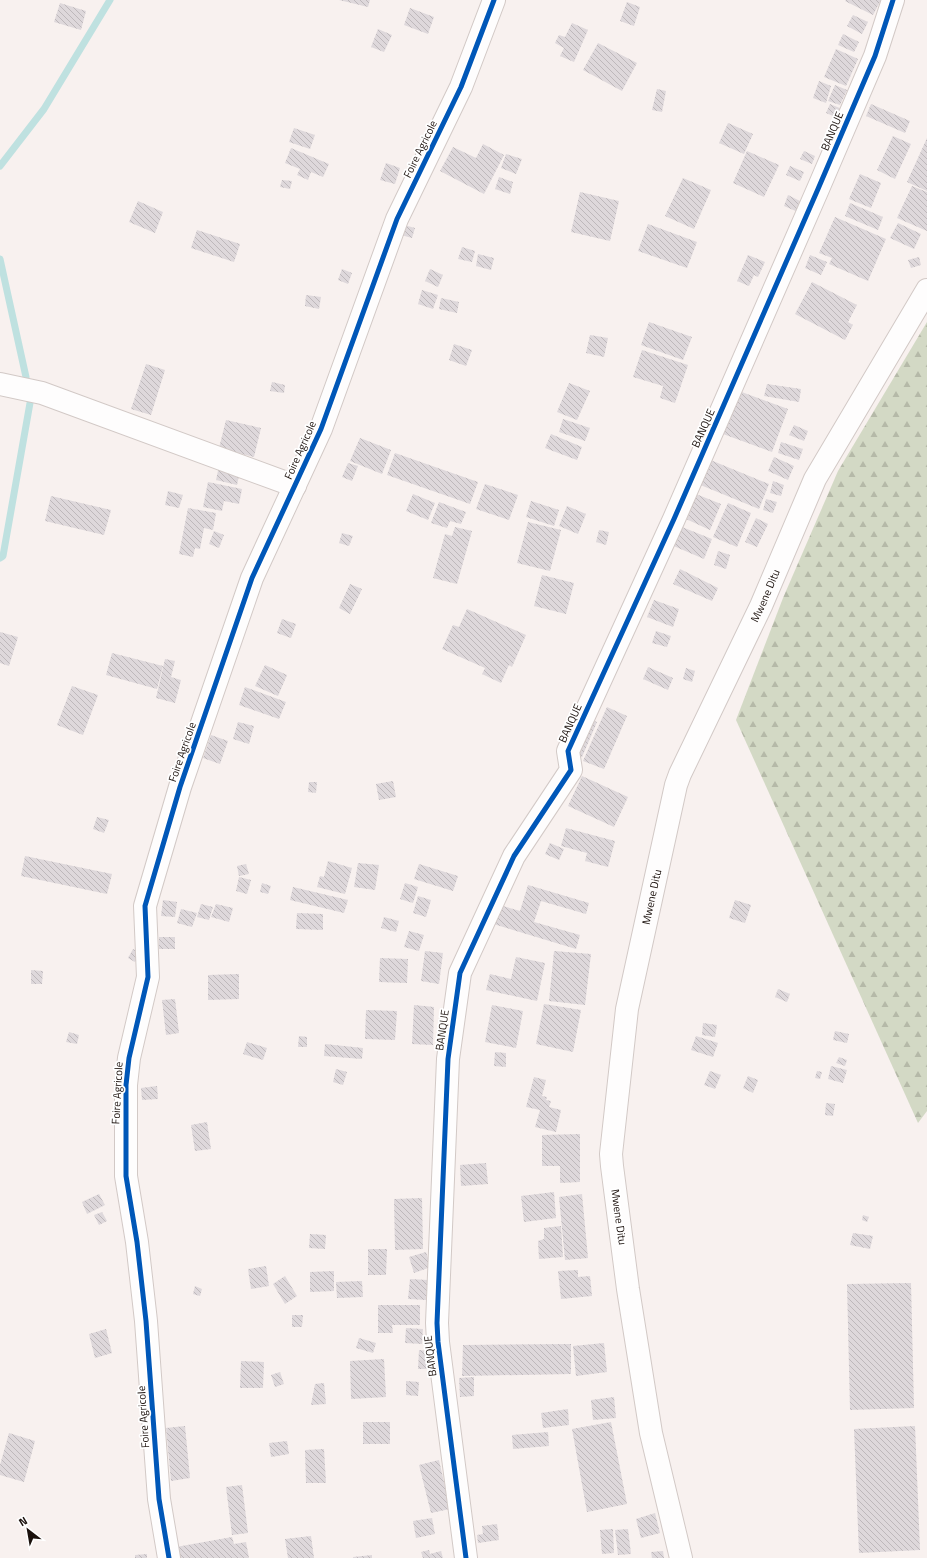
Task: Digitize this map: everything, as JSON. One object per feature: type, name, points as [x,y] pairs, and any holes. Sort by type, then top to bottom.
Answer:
[{"type":"street","name":"Foire Agricole","points":[[169,1558],[159,1499],[146,1321],[137,1242],[126,1176],[126,1085],[129,1058],[148,977],[145,906],[180,787],[252,578],[321,429],[397,219],[461,87],[494,0]]},
{"type":"street","name":"BANQUE","points":[[466,1558],[438,1342],[437,1323],[448,1059],[460,973],[509,865],[571,770],[568,752],[674,519],[818,189],[875,56],[893,0]]},
{"type":"street","name":"Mwene Ditu","points":[[681,1558],[651,1433],[628,1289],[612,1166],[611,1154],[627,1009],[676,785],[680,774],[761,606],[816,479],[927,290]]},
{"type":"street","points":[[0,384],[42,393],[295,486]]},
{"type":"green space","points":[[927,322],[927,1111],[918,1123],[736,720],[783,598],[838,471]]},
{"type":"building","points":[[339,0],[370,0],[368,7]]},
{"type":"building","points":[[881,0],[873,15],[845,1]]},
{"type":"building","points":[[627,2],[640,7],[634,26],[620,21]]},
{"type":"building","points":[[60,3],[86,11],[81,30],[54,22]]},
{"type":"building","points":[[410,8],[434,17],[428,34],[404,25]]},
{"type":"building","points":[[853,15],[868,22],[862,34],[847,26]]},
{"type":"building","points":[[572,23],[588,30],[574,62],[560,56],[564,48],[555,43],[559,35],[565,37]]},
{"type":"building","points":[[378,29],[392,35],[384,52],[371,47]]},
{"type":"building","points":[[843,34],[859,42],[854,52],[838,45]]},
{"type":"building","points":[[598,43],[637,63],[622,91],[583,70]]},
{"type":"building","points":[[836,49],[858,59],[846,86],[824,77]]},
{"type":"building","points":[[819,81],[831,86],[826,103],[813,98]]},
{"type":"building","points":[[835,85],[847,90],[840,105],[828,101]]},
{"type":"building","points":[[657,89],[666,91],[662,112],[652,110]]},
{"type":"building","points":[[830,104],[842,109],[838,118],[826,113]]},
{"type":"building","points":[[871,104],[910,121],[905,133],[866,116]]},
{"type":"building","points":[[728,123],[753,134],[744,154],[719,143]]},
{"type":"building","points":[[294,128],[315,135],[310,149],[289,142]]},
{"type":"building","points":[[893,136],[911,144],[895,179],[877,170]]},
{"type":"building","points":[[927,138],[927,191],[907,182]]},
{"type":"building","points":[[483,144],[504,155],[484,194],[440,171],[453,147],[476,158]]},
{"type":"building","points":[[291,148],[329,164],[323,177],[311,172],[308,180],[297,175],[300,169],[285,163]]},
{"type":"building","points":[[747,151],[779,165],[764,197],[733,183]]},
{"type":"building","points":[[804,151],[815,156],[812,164],[800,159]]},
{"type":"building","points":[[506,154],[522,159],[516,174],[501,168]]},
{"type":"building","points":[[386,163],[400,168],[395,184],[380,180]]},
{"type":"building","points":[[790,166],[804,172],[800,181],[786,175]]},
{"type":"building","points":[[860,174],[881,183],[871,208],[849,199]]},
{"type":"building","points":[[499,177],[513,182],[510,194],[495,189]]},
{"type":"building","points":[[683,178],[711,190],[694,229],[665,216]]},
{"type":"building","points":[[282,180],[292,181],[290,189],[280,187]]},
{"type":"building","points":[[912,186],[927,192],[927,231],[897,218]]},
{"type":"building","points":[[580,192],[619,201],[610,241],[571,232]]},
{"type":"building","points":[[788,195],[802,202],[798,212],[784,206]]},
{"type":"building","points":[[138,201],[163,212],[155,233],[129,222]]},
{"type":"building","points":[[850,203],[883,217],[878,230],[845,216]]},
{"type":"building","points":[[835,217],[886,239],[868,281],[829,264],[832,258],[819,253]]},
{"type":"building","points":[[898,223],[921,234],[914,249],[890,238]]},
{"type":"building","points":[[648,224],[697,242],[687,268],[638,251]]},
{"type":"building","points":[[404,225],[415,228],[412,238],[401,235]]},
{"type":"building","points":[[197,230],[240,244],[234,262],[191,248]]},
{"type":"building","points":[[462,247],[475,251],[472,262],[458,259]]},
{"type":"building","points":[[478,254],[494,258],[491,270],[476,266]]},
{"type":"building","points":[[748,255],[765,262],[758,277],[754,275],[749,286],[737,281]]},
{"type":"building","points":[[810,255],[827,262],[821,275],[805,268]]},
{"type":"building","points":[[919,257],[921,265],[911,268],[908,260]]},
{"type":"building","points":[[342,269],[352,273],[348,284],[338,280]]},
{"type":"building","points":[[430,269],[443,275],[438,287],[425,281]]},
{"type":"building","points":[[812,282],[857,305],[848,322],[853,325],[845,340],[795,314]]},
{"type":"building","points":[[422,290],[438,295],[433,309],[418,304]]},
{"type":"building","points":[[306,295],[321,297],[319,309],[305,306]]},
{"type":"building","points":[[441,298],[459,302],[457,313],[439,309]]},
{"type":"building","points":[[649,322],[692,337],[683,360],[641,345]]},
{"type":"building","points":[[590,335],[608,338],[604,357],[586,353]]},
{"type":"building","points":[[454,344],[472,350],[466,366],[449,360]]},
{"type":"building","points":[[642,350],[688,365],[675,403],[660,398],[663,386],[633,377]]},
{"type":"building","points":[[146,364],[165,370],[151,415],[131,409]]},
{"type":"building","points":[[272,382],[285,385],[284,393],[270,391]]},
{"type":"building","points":[[569,383],[590,391],[577,420],[557,412]]},
{"type":"building","points":[[767,384],[801,389],[799,402],[764,396]]},
{"type":"building","points":[[739,391],[788,409],[772,452],[723,434]]},
{"type":"building","points":[[563,419],[590,428],[585,441],[559,432]]},
{"type":"building","points":[[226,420],[261,428],[254,457],[219,448]]},
{"type":"building","points":[[794,425],[808,431],[804,441],[789,435]]},
{"type":"building","points":[[551,434],[582,447],[577,460],[545,448]]},
{"type":"building","points":[[360,438],[391,450],[382,474],[350,461]]},
{"type":"building","points":[[781,442],[803,449],[799,460],[778,453]]},
{"type":"building","points":[[395,453],[478,482],[470,504],[387,475]]},
{"type":"building","points":[[774,457],[794,466],[788,480],[768,471]]},
{"type":"building","points":[[708,459],[769,484],[759,509],[698,484]]},
{"type":"building","points":[[348,463],[358,466],[352,481],[342,477]]},
{"type":"building","points":[[219,466],[240,471],[237,485],[216,480]]},
{"type":"building","points":[[773,481],[784,485],[781,496],[770,493]]},
{"type":"building","points":[[208,482],[242,489],[239,504],[224,501],[222,511],[203,507]]},
{"type":"building","points":[[485,484],[518,495],[509,520],[476,509]]},
{"type":"building","points":[[168,491],[183,495],[179,508],[165,505]]},
{"type":"building","points":[[413,494],[435,503],[428,520],[406,511]]},
{"type":"building","points":[[696,494],[721,504],[710,530],[686,519]]},
{"type":"building","points":[[51,496],[111,510],[104,535],[45,521]]},
{"type":"building","points":[[766,499],[777,502],[773,513],[763,510]]},
{"type":"building","points":[[531,501],[559,510],[554,526],[526,517]]},
{"type":"building","points":[[439,502],[466,512],[461,524],[450,521],[447,528],[431,523]]},
{"type":"building","points":[[728,503],[751,513],[737,547],[713,537]]},
{"type":"building","points":[[567,506],[586,514],[578,534],[559,526]]},
{"type":"building","points":[[188,508],[216,513],[213,530],[204,528],[200,549],[195,548],[193,557],[179,554]]},
{"type":"building","points":[[756,518],[768,524],[757,547],[745,542]]},
{"type":"building","points":[[528,522],[561,530],[550,571],[517,563]]},
{"type":"building","points":[[677,525],[712,539],[704,559],[669,544]]},
{"type":"building","points":[[455,527],[472,531],[457,584],[433,578],[445,534],[452,536]]},
{"type":"building","points":[[599,530],[609,532],[606,545],[596,542]]},
{"type":"building","points":[[214,531],[224,535],[219,548],[209,544]]},
{"type":"building","points":[[342,533],[353,536],[349,546],[339,543]]},
{"type":"building","points":[[718,551],[730,555],[726,569],[714,565]]},
{"type":"building","points":[[680,569],[718,588],[712,601],[673,584]]},
{"type":"building","points":[[542,575],[574,583],[566,614],[534,606]]},
{"type":"building","points":[[350,584],[362,589],[350,614],[339,608]]},
{"type":"building","points":[[654,600],[679,609],[673,627],[647,617]]},
{"type":"building","points":[[467,609],[526,635],[512,667],[509,665],[501,683],[482,674],[485,668],[442,649],[453,625],[459,627]]},
{"type":"building","points":[[282,619],[296,624],[291,638],[277,633]]},
{"type":"building","points":[[656,631],[671,636],[667,647],[652,643]]},
{"type":"building","points":[[0,632],[18,637],[9,666],[0,663]]},
{"type":"building","points":[[112,653],[163,666],[157,689],[106,675]]},
{"type":"building","points":[[165,659],[175,661],[171,677],[181,680],[175,703],[156,698]]},
{"type":"building","points":[[265,665],[287,675],[278,696],[255,686]]},
{"type":"building","points":[[648,667],[673,678],[668,690],[643,679]]},
{"type":"building","points":[[686,668],[695,671],[692,682],[683,679]]},
{"type":"building","points":[[72,686],[98,695],[83,735],[57,725]]},
{"type":"building","points":[[245,687],[286,702],[279,719],[239,705]]},
{"type":"building","points":[[607,707],[627,716],[604,769],[583,761]]},
{"type":"building","points":[[589,719],[597,722],[582,757],[574,754]]},
{"type":"building","points":[[238,722],[254,726],[249,744],[233,739]]},
{"type":"building","points":[[211,735],[228,741],[220,764],[203,758]]},
{"type":"building","points":[[582,776],[628,797],[614,827],[568,806]]},
{"type":"building","points":[[393,781],[396,797],[379,800],[376,784]]},
{"type":"building","points":[[309,782],[317,782],[316,793],[308,792]]},
{"type":"building","points":[[97,817],[109,820],[104,833],[93,829]]},
{"type":"building","points":[[566,828],[615,841],[608,867],[585,861],[587,853],[561,846]]},
{"type":"building","points":[[550,843],[564,849],[559,860],[545,854]]},
{"type":"building","points":[[25,856],[112,874],[107,894],[21,876]]},
{"type":"building","points":[[328,861],[352,868],[345,894],[317,887],[320,876],[324,877]]},
{"type":"building","points":[[358,863],[379,865],[375,890],[354,887]]},
{"type":"building","points":[[246,864],[249,874],[239,876],[237,866]]},
{"type":"building","points":[[419,864],[458,876],[453,891],[414,879]]},
{"type":"building","points":[[239,877],[251,880],[247,894],[236,891]]},
{"type":"building","points":[[262,883],[271,886],[268,894],[260,892]]},
{"type":"building","points":[[405,883],[418,887],[413,903],[400,899]]},
{"type":"building","points":[[528,885],[589,903],[586,914],[541,901],[534,922],[580,935],[576,949],[490,923],[496,904],[520,911]]},
{"type":"building","points":[[293,887],[348,900],[344,913],[290,900]]},
{"type":"building","points":[[418,896],[431,900],[426,917],[413,913]]},
{"type":"building","points":[[163,900],[177,902],[175,917],[161,916]]},
{"type":"building","points":[[735,900],[751,905],[745,923],[729,918]]},
{"type":"building","points":[[201,904],[213,907],[209,920],[197,917]]},
{"type":"building","points":[[216,904],[233,908],[229,922],[211,917]]},
{"type":"building","points":[[181,909],[197,913],[192,927],[177,923]]},
{"type":"building","points":[[297,913],[323,914],[323,930],[296,929]]},
{"type":"building","points":[[384,917],[399,921],[396,932],[381,928]]},
{"type":"building","points":[[409,931],[424,935],[419,951],[404,947]]},
{"type":"building","points":[[159,937],[175,937],[175,949],[159,949]]},
{"type":"building","points":[[133,949],[141,953],[135,962],[128,958]]},
{"type":"building","points":[[425,951],[443,953],[439,984],[421,981]]},
{"type":"building","points":[[554,951],[591,954],[585,1005],[549,1001]]},
{"type":"building","points":[[516,957],[545,963],[537,1001],[486,990],[490,974],[511,979]]},
{"type":"building","points":[[380,958],[408,959],[407,983],[379,982]]},
{"type":"building","points":[[31,970],[43,971],[42,984],[31,984]]},
{"type":"building","points":[[239,974],[239,999],[208,1000],[208,975]]},
{"type":"building","points":[[778,989],[790,994],[787,1002],[775,997]]},
{"type":"building","points":[[175,999],[179,1033],[166,1035],[162,1000]]},
{"type":"building","points":[[544,1004],[581,1010],[573,1052],[536,1044]]},
{"type":"building","points":[[414,1005],[434,1007],[433,1045],[412,1044]]},
{"type":"building","points":[[492,1005],[523,1011],[516,1048],[485,1042]]},
{"type":"building","points":[[366,1010],[397,1011],[395,1040],[365,1039]]},
{"type":"building","points":[[703,1023],[717,1025],[715,1037],[702,1035]]},
{"type":"building","points":[[835,1031],[849,1034],[847,1043],[833,1040]]},
{"type":"building","points":[[69,1032],[79,1035],[77,1044],[66,1042]]},
{"type":"building","points":[[299,1036],[307,1037],[307,1047],[298,1047]]},
{"type":"building","points":[[696,1036],[718,1043],[713,1057],[691,1050]]},
{"type":"building","points":[[247,1042],[267,1048],[263,1060],[243,1054]]},
{"type":"building","points":[[325,1044],[363,1048],[362,1059],[324,1056]]},
{"type":"building","points":[[495,1052],[506,1053],[506,1067],[494,1066]]},
{"type":"building","points":[[839,1057],[847,1060],[845,1066],[836,1063]]},
{"type":"building","points":[[831,1066],[847,1070],[843,1083],[828,1079]]},
{"type":"building","points":[[336,1069],[347,1072],[343,1085],[333,1082]]},
{"type":"building","points":[[710,1071],[721,1075],[715,1089],[704,1085]]},
{"type":"building","points":[[817,1071],[822,1072],[820,1079],[815,1078]]},
{"type":"building","points":[[748,1076],[758,1080],[753,1093],[743,1088]]},
{"type":"building","points":[[534,1077],[546,1080],[542,1096],[547,1097],[546,1100],[551,1101],[549,1107],[561,1110],[556,1132],[535,1127],[540,1110],[526,1107]]},
{"type":"building","points":[[157,1086],[158,1099],[142,1100],[141,1088]]},
{"type":"building","points":[[826,1103],[835,1104],[833,1116],[825,1115]]},
{"type":"building","points":[[207,1122],[211,1149],[195,1151],[191,1125]]},
{"type":"building","points":[[580,1134],[580,1182],[560,1183],[560,1166],[542,1166],[542,1135]]},
{"type":"building","points":[[486,1163],[488,1184],[461,1186],[460,1165]]},
{"type":"building","points":[[554,1192],[556,1218],[524,1222],[521,1196]]},
{"type":"building","points":[[99,1194],[105,1205],[87,1214],[82,1202]]},
{"type":"building","points":[[582,1194],[588,1258],[565,1260],[559,1197]]},
{"type":"building","points":[[422,1198],[423,1249],[395,1250],[394,1199]]},
{"type":"building","points":[[102,1212],[107,1221],[99,1225],[94,1215]]},
{"type":"building","points":[[863,1215],[869,1217],[867,1222],[862,1220]]},
{"type":"building","points":[[561,1226],[563,1257],[539,1259],[538,1241],[544,1239],[544,1228]]},
{"type":"building","points":[[853,1233],[873,1236],[870,1249],[850,1245]]},
{"type":"building","points":[[310,1234],[326,1235],[325,1249],[309,1248]]},
{"type":"building","points":[[368,1249],[387,1249],[386,1275],[368,1275]]},
{"type":"building","points":[[426,1252],[431,1267],[414,1273],[409,1257]]},
{"type":"building","points":[[266,1266],[269,1286],[251,1289],[248,1269]]},
{"type":"building","points":[[578,1270],[578,1277],[590,1276],[592,1296],[561,1299],[558,1271]]},
{"type":"building","points":[[334,1271],[334,1291],[310,1292],[310,1272]]},
{"type":"building","points":[[285,1276],[297,1296],[285,1304],[273,1284]]},
{"type":"building","points":[[410,1279],[428,1280],[426,1300],[408,1299]]},
{"type":"building","points":[[362,1281],[363,1297],[337,1298],[336,1282]]},
{"type":"building","points":[[911,1283],[914,1408],[850,1410],[847,1284]]},
{"type":"building","points":[[195,1286],[202,1289],[200,1296],[193,1294]]},
{"type":"building","points":[[378,1305],[420,1305],[420,1325],[392,1325],[393,1333],[378,1333]]},
{"type":"building","points":[[292,1315],[303,1315],[302,1327],[292,1327]]},
{"type":"building","points":[[406,1328],[423,1329],[422,1344],[405,1343]]},
{"type":"building","points":[[106,1329],[112,1353],[95,1358],[89,1334]]},
{"type":"building","points":[[359,1338],[376,1343],[373,1353],[356,1348]]},
{"type":"building","points":[[604,1343],[607,1372],[576,1376],[573,1346]]},
{"type":"building","points":[[571,1344],[571,1374],[462,1376],[463,1345]]},
{"type":"building","points":[[419,1350],[430,1351],[429,1369],[418,1369]]},
{"type":"building","points":[[384,1359],[386,1397],[351,1399],[350,1361]]},
{"type":"building","points":[[241,1361],[264,1362],[263,1388],[240,1388]]},
{"type":"building","points":[[280,1372],[284,1384],[275,1387],[271,1375]]},
{"type":"building","points":[[474,1377],[474,1396],[460,1397],[459,1378]]},
{"type":"building","points":[[406,1381],[419,1382],[418,1396],[406,1395]]},
{"type":"building","points":[[324,1383],[326,1404],[311,1405],[315,1384]]},
{"type":"building","points":[[614,1397],[616,1418],[593,1420],[591,1400]]},
{"type":"building","points":[[568,1409],[569,1425],[543,1428],[541,1413]]},
{"type":"building","points":[[363,1422],[390,1422],[390,1444],[363,1444]]},
{"type":"building","points":[[611,1422],[627,1504],[587,1512],[572,1429]]},
{"type":"building","points":[[185,1426],[190,1478],[171,1481],[166,1428]]},
{"type":"building","points":[[915,1426],[920,1550],[859,1553],[854,1429]]},
{"type":"building","points":[[548,1432],[549,1446],[513,1449],[512,1435]]},
{"type":"building","points":[[9,1433],[35,1441],[24,1482],[0,1475],[0,1465]]},
{"type":"building","points":[[287,1441],[289,1454],[271,1457],[269,1443]]},
{"type":"building","points":[[324,1449],[326,1483],[306,1483],[305,1450]]},
{"type":"building","points":[[439,1460],[450,1509],[431,1513],[419,1465]]},
{"type":"building","points":[[242,1485],[248,1533],[232,1535],[226,1487]]},
{"type":"building","points":[[655,1513],[660,1533],[641,1538],[636,1519]]},
{"type":"building","points":[[432,1518],[435,1534],[416,1538],[413,1521]]},
{"type":"building","points":[[497,1524],[499,1540],[478,1543],[477,1535],[483,1534],[482,1526]]},
{"type":"building","points":[[613,1529],[614,1553],[602,1554],[600,1530]]},
{"type":"building","points":[[628,1529],[631,1554],[618,1555],[615,1530]]},
{"type":"building","points":[[311,1536],[314,1558],[288,1558],[285,1539]]},
{"type":"building","points":[[232,1537],[234,1544],[246,1542],[249,1558],[178,1558],[176,1547]]},
{"type":"building","points":[[429,1550],[430,1554],[441,1551],[443,1558],[423,1558],[421,1552]]},
{"type":"building","points":[[663,1551],[664,1558],[652,1558],[651,1552]]},
{"type":"building","points":[[147,1554],[147,1558],[135,1558],[135,1555]]},
{"type":"building","points":[[372,1555],[372,1558],[353,1558],[353,1557]]},
{"type":"waterway","points":[[0,166],[44,109],[110,0]]},
{"type":"waterway","points":[[0,259],[26,377]]},
{"type":"waterway","points":[[0,558],[3,556],[30,403]]},
{"type":"cycle path","points":[[169,1558],[159,1499],[146,1321],[137,1242],[126,1176],[126,1085],[129,1058],[148,977],[145,906],[180,787],[252,578],[321,429],[397,219],[461,87],[494,0]]},
{"type":"cycle path","points":[[466,1558],[438,1342],[437,1323],[448,1059],[460,973],[514,856],[571,770],[568,751],[674,519],[818,189],[875,56],[893,0]]}]
